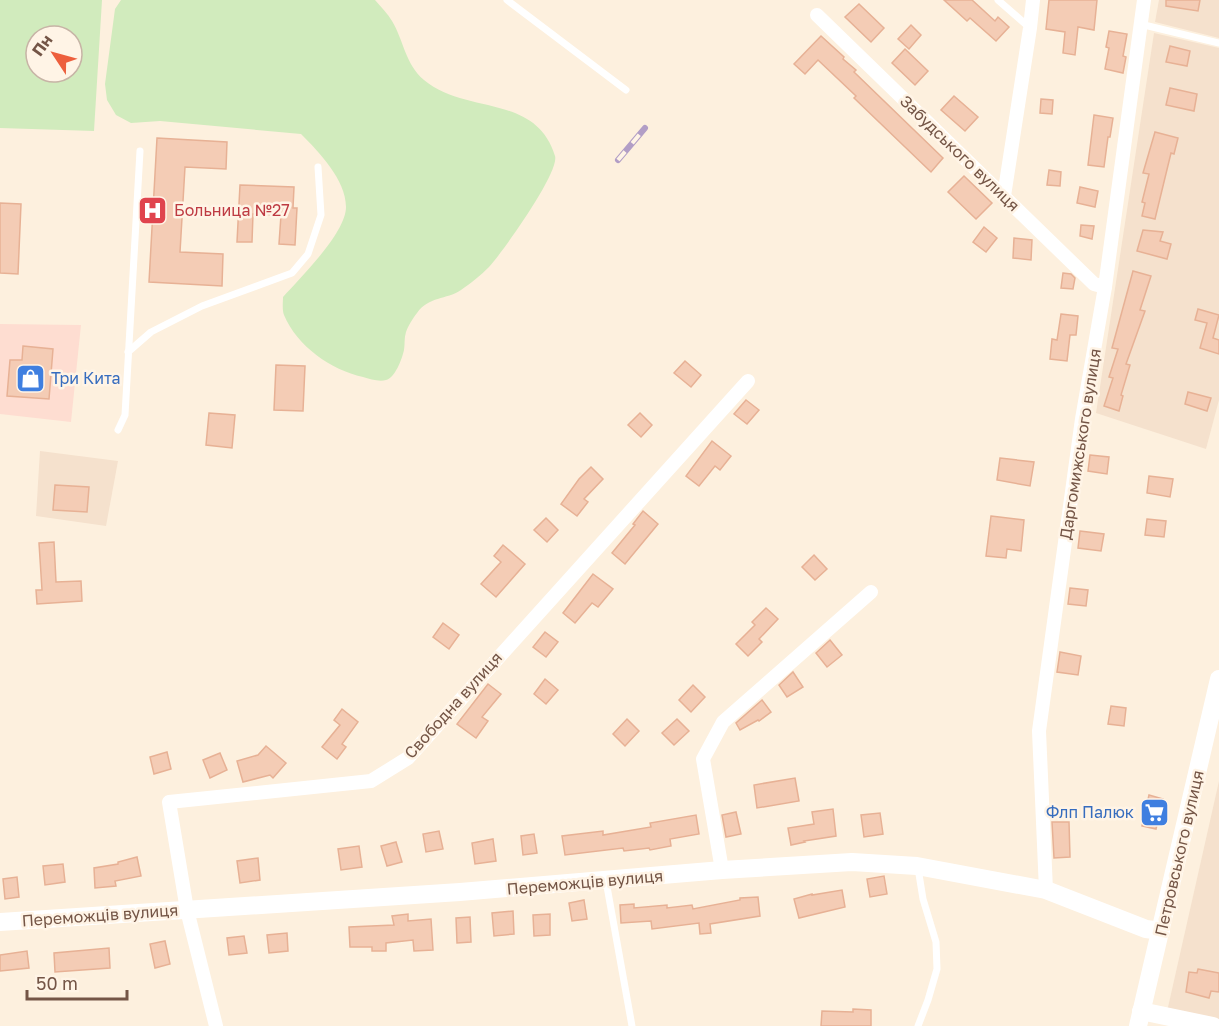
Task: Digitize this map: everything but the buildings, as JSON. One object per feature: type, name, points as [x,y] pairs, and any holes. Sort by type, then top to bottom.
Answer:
[{"type":"main road","name":"Петровського вулиця","points":[[1140,1018],[1219,679]]},
{"type":"main road","name":"Переможців вулиця","points":[[0,922],[460,892],[722,870],[852,862],[917,866],[1046,890],[1146,928],[1161,931]]},
{"type":"main road","points":[[1140,1018],[1212,1026]]},
{"type":"street","points":[[1004,196],[1033,0]]},
{"type":"street","name":"Даргомижського вулиця","points":[[1046,890],[1039,731],[1082,419],[1105,287],[1144,0]]},
{"type":"street","name":"Забудського вулиця","points":[[817,15],[1094,284],[1105,287]]},
{"type":"street","name":"Свободна вулиця","points":[[216,1026],[187,910],[169,802],[371,781],[408,758],[748,381]]},
{"type":"street","points":[[722,870],[703,759],[723,722],[871,592]]},
{"type":"lane","points":[[507,0],[626,90]]},
{"type":"lane","points":[[998,0],[1030,28]]},
{"type":"lane","points":[[1140,24],[1219,43]]},
{"type":"lane","points":[[118,430],[125,415],[140,151]]},
{"type":"lane","points":[[128,352],[151,332],[202,306],[292,273],[308,254],[321,215],[318,167]]},
{"type":"lane","points":[[917,866],[923,899],[936,942],[937,969],[918,1026]]},
{"type":"lane","points":[[606,880],[632,1026]]},
{"type":"shaded area","points":[[1159,0],[1219,0],[1219,38],[1155,22]]},
{"type":"shaded area","points":[[1154,33],[1219,48],[1219,400],[1206,449],[1096,413]]},
{"type":"shaded area","points":[[0,324],[81,325],[71,422],[0,414]]},
{"type":"shaded area","points":[[40,451],[118,461],[106,526],[36,516]]},
{"type":"shaded area","points":[[1219,781],[1219,1026],[1166,1016]]},
{"type":"green space","points":[[0,0],[102,0],[94,131],[0,128]]},
{"type":"green space","points":[[121,0],[375,0],[392,21],[409,60],[424,80],[441,91],[459,98],[516,113],[532,122],[546,136],[555,156],[554,165],[529,212],[496,259],[483,273],[461,290],[432,301],[417,313],[406,332],[400,363],[389,379],[380,381],[369,379],[351,374],[327,362],[297,337],[283,313],[283,297],[321,255],[344,218],[345,197],[330,167],[301,134],[160,121],[131,123],[116,115],[107,100],[105,84],[115,9]]},
{"type":"railway","points":[[618,160],[645,128]]},
{"type":"place","name":"Больница №27","points":[[153,210]]},
{"type":"place","name":"Три Кита","points":[[30,378]]},
{"type":"place","name":"Флп Палюк","points":[[1155,812]]}]
